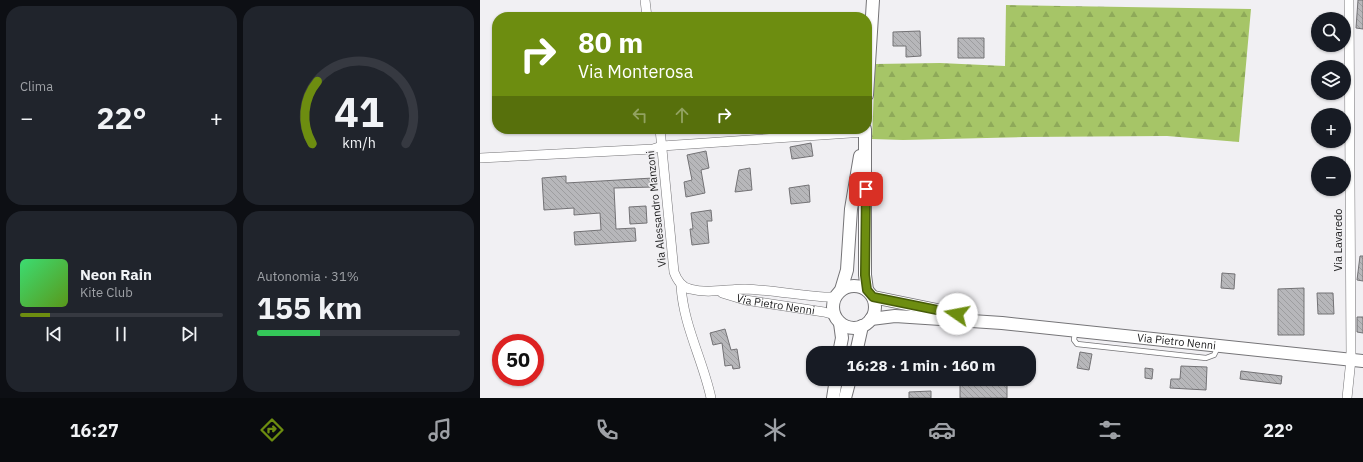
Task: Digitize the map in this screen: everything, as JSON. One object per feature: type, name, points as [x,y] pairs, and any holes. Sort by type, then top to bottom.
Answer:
[{"type":"main road","points":[[872,16],[873,0]]},
{"type":"main road","points":[[840,346],[842,338],[838,319],[833,306],[847,270],[851,209],[864,134]]},
{"type":"main road","points":[[858,346],[867,322],[874,312],[875,304],[870,294],[865,275],[865,134]]},
{"type":"main road","points":[[838,293],[848,286],[858,286],[870,294]]},
{"type":"main road","name":"Via Pietro Nenni","points":[[870,294],[1002,323]]},
{"type":"main road","name":"Via Pietro Nenni","points":[[867,322],[895,316],[1002,323],[1357,360]]},
{"type":"main road","points":[[838,319],[847,326],[855,328],[867,322]]},
{"type":"main road","points":[[833,398],[835,386]]},
{"type":"main road","points":[[845,398],[848,386]]},
{"type":"street","points":[[645,0],[646,12]]},
{"type":"street","name":"Via Lavaredo","points":[[1347,398],[1357,360],[1349,0]]},
{"type":"street","name":"Via Alessandro Manzoni","points":[[661,134],[674,272],[681,285],[682,301],[689,330],[709,387],[711,398]]},
{"type":"street","points":[[480,158],[653,149],[662,146],[814,134]]},
{"type":"street","name":"Via Pietro Nenni","points":[[681,285],[690,289],[717,291],[745,290],[824,297],[838,293]]},
{"type":"street","name":"Via Pietro Nenni","points":[[717,291],[744,300],[824,312],[838,319]]},
{"type":"green space","points":[[1006,5],[1251,9],[1239,142],[1167,136],[903,140],[872,139],[875,64],[940,63],[1005,66]]},
{"type":"building","points":[[1358,0],[1363,0],[1363,29],[1356,28]]},
{"type":"building","points":[[920,31],[921,56],[906,57],[906,46],[893,46],[893,32]]},
{"type":"building","points":[[958,38],[984,38],[984,58],[958,58]]},
{"type":"building","points":[[811,143],[813,156],[792,159],[790,147]]},
{"type":"building","points":[[706,151],[709,168],[701,170],[705,193],[686,197],[684,182],[692,180],[687,155]]},
{"type":"building","points":[[750,168],[752,190],[735,192],[739,170]]},
{"type":"building","points":[[566,176],[566,183],[653,178],[653,187],[614,188],[616,229],[635,228],[636,241],[575,245],[574,232],[601,230],[600,213],[574,215],[574,208],[544,210],[542,178]]},
{"type":"building","points":[[809,185],[810,202],[791,204],[789,188]]},
{"type":"building","points":[[646,206],[647,223],[630,224],[629,207]]},
{"type":"building","points":[[711,210],[712,221],[707,221],[709,243],[692,245],[690,229],[693,229],[691,213]]},
{"type":"building","points":[[1360,256],[1363,256],[1363,281],[1357,280]]},
{"type":"building","points":[[1222,273],[1235,274],[1234,289],[1221,288]]},
{"type":"building","points":[[1304,288],[1304,335],[1278,335],[1278,289]]},
{"type":"building","points":[[1317,293],[1333,293],[1334,314],[1318,314]]},
{"type":"building","points":[[1357,317],[1363,317],[1363,333],[1357,332]]},
{"type":"building","points":[[725,329],[731,350],[737,349],[740,368],[733,369],[732,365],[725,366],[722,343],[713,345],[710,333]]},
{"type":"building","points":[[1080,352],[1092,354],[1089,370],[1077,368]]},
{"type":"building","points":[[1181,366],[1207,367],[1206,390],[1170,388],[1171,379],[1180,379]]},
{"type":"building","points":[[1145,368],[1153,369],[1152,379],[1145,378]]},
{"type":"building","points":[[1241,371],[1282,376],[1281,384],[1240,379]]},
{"type":"building","points":[[960,386],[1007,386],[1007,398],[960,398]]},
{"type":"building","points":[[931,391],[931,398],[909,398],[909,392]]},
{"type":"route","points":[[866,189],[865,275],[867,290],[873,297],[957,314]]}]
